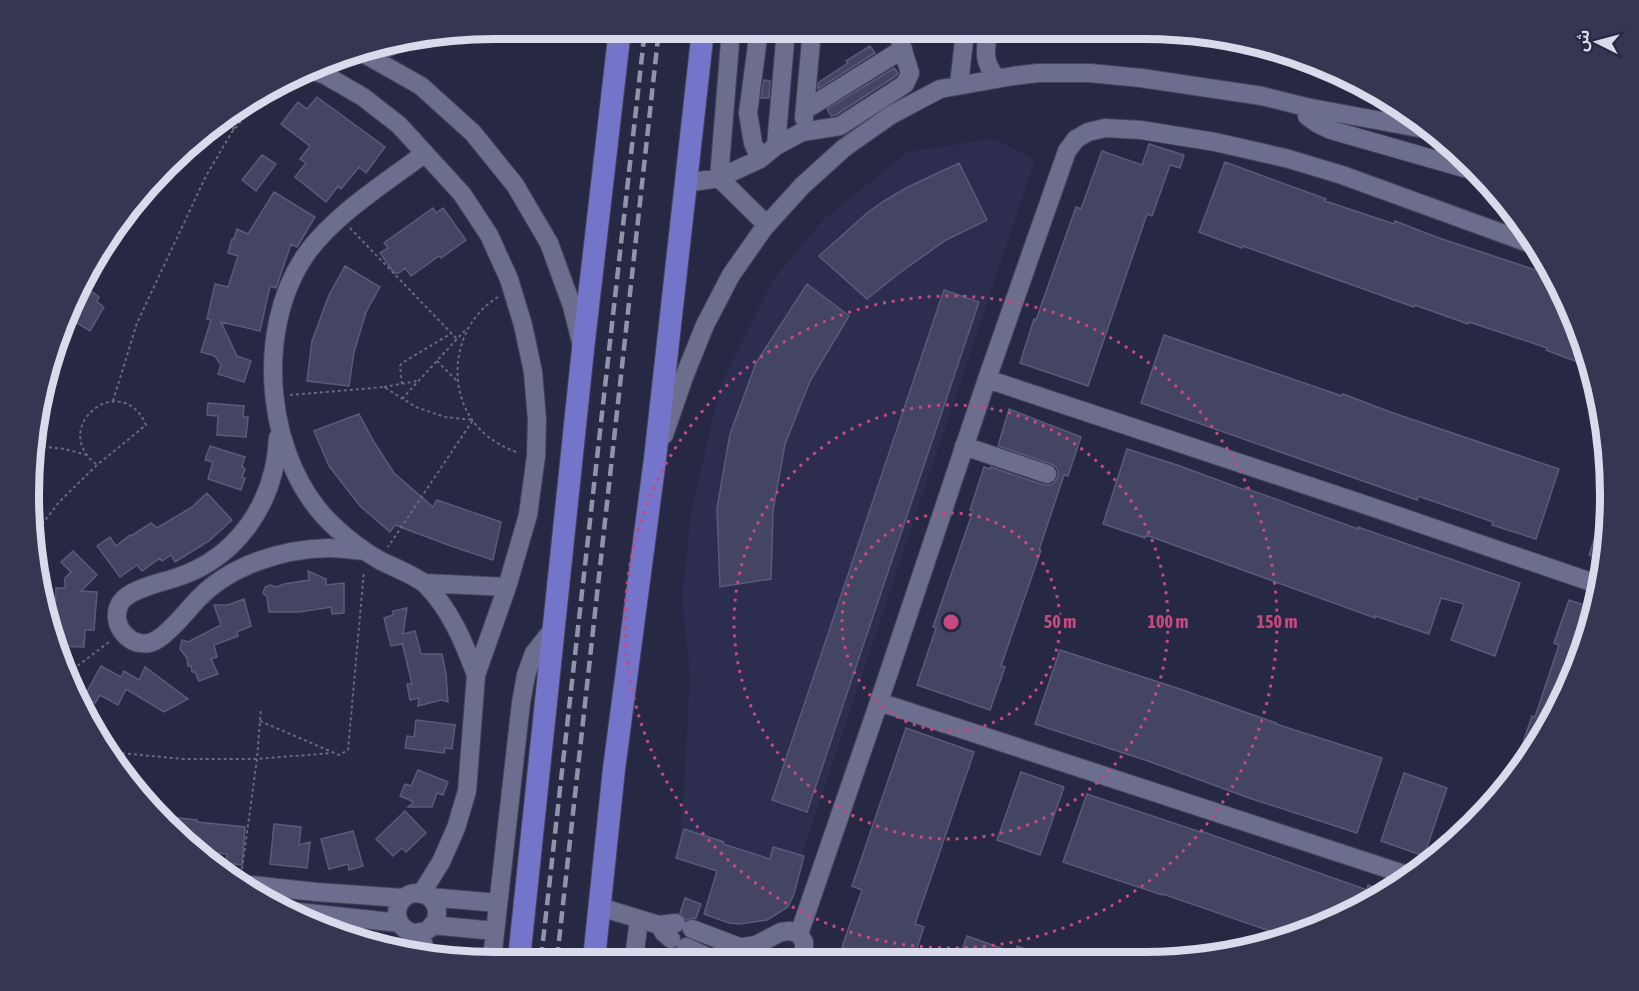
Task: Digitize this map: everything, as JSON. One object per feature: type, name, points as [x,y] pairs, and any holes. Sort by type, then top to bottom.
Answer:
[{"type":"main road","points":[[520,952],[583,348],[623,39]]},
{"type":"main road","points":[[595,952],[614,770],[655,459],[686,183],[696,39]]},
{"type":"street","points":[[730,39],[719,178],[766,225]]},
{"type":"street","points":[[758,39],[748,113],[753,143],[760,159]]},
{"type":"street","points":[[776,146],[785,39]]},
{"type":"street","points":[[802,132],[811,39]]},
{"type":"street","points":[[686,183],[719,178],[760,159],[776,146],[802,132],[840,126],[905,84],[910,73],[900,39]]},
{"type":"street","points":[[959,85],[964,39]]},
{"type":"street","points":[[987,39],[985,56],[988,68],[997,79]]},
{"type":"street","points":[[805,110],[903,48]]},
{"type":"street","points":[[370,57],[421,86],[473,133],[515,185],[549,243],[572,306],[583,348]]},
{"type":"street","points":[[655,459],[705,325],[731,275],[766,225],[802,186],[844,148],[891,115],[940,89],[1038,73],[1090,73],[1141,78],[1262,96],[1306,108],[1413,127]]},
{"type":"street","points":[[321,74],[363,98],[399,125],[462,194],[489,235],[509,279],[523,325],[533,372],[537,420],[536,456],[528,515],[507,587],[476,675],[466,791],[456,828],[425,896]]},
{"type":"street","points":[[1306,108],[1307,116],[1331,130],[1459,167]]},
{"type":"street","points":[[799,934],[987,379],[1067,151],[1077,139],[1088,132],[1106,128],[1123,128],[1215,142],[1289,159],[1342,175],[1522,241]]},
{"type":"street","points":[[372,556],[330,548],[295,551],[262,560],[230,574],[201,595],[157,640],[146,643],[134,642],[124,635],[118,625],[117,613],[121,602],[129,594],[188,574],[215,559],[238,539],[256,515],[269,488],[277,459],[279,428],[272,372],[275,330],[287,290],[307,253],[340,218],[425,153]]},
{"type":"street","points":[[987,379],[1591,582]]},
{"type":"street","points":[[279,428],[291,465],[310,499],[335,528],[372,556],[424,583],[446,610],[464,641],[476,675]]},
{"type":"street","points":[[964,446],[1047,474]]},
{"type":"street","points":[[424,583],[507,587]]},
{"type":"street","points":[[493,952],[526,675],[534,653],[554,628]]},
{"type":"street","points":[[879,702],[1400,873]]},
{"type":"street","points":[[247,878],[316,892],[403,898],[410,894],[498,903]]},
{"type":"street","points":[[425,896],[435,905],[436,910],[436,915],[426,929],[427,946]]},
{"type":"street","points":[[403,898],[397,910],[400,923],[406,930],[495,931]]},
{"type":"street","points":[[600,907],[677,933],[742,948]]},
{"type":"street","points":[[313,914],[400,923]]},
{"type":"street","points":[[635,952],[639,919]]},
{"type":"street","points":[[724,952],[756,945],[781,932],[790,931],[799,934],[804,942],[804,952]]},
{"type":"street","points":[[677,933],[704,952]]},
{"type":"path","points":[[113,401],[137,322],[206,176],[232,132],[250,111]]},
{"type":"path","points":[[232,132],[235,121]]},
{"type":"path","points":[[340,218],[458,339]]},
{"type":"path","points":[[402,399],[481,311],[496,299],[513,290]]},
{"type":"path","points":[[469,326],[461,344],[457,363],[458,382],[463,402],[473,420],[485,434],[501,446],[518,453],[536,456]]},
{"type":"path","points":[[402,384],[401,364],[452,333]]},
{"type":"path","points":[[437,361],[458,382]]},
{"type":"path","points":[[275,396],[384,387],[418,381]]},
{"type":"path","points":[[384,387],[416,406],[445,417],[473,420]]},
{"type":"path","points":[[40,527],[59,502],[97,465],[146,425],[139,412],[127,404],[113,401],[99,405],[84,420],[81,427],[81,441],[87,455],[97,465]]},
{"type":"path","points":[[260,721],[339,755],[348,750],[372,556],[473,420]]},
{"type":"path","points":[[42,447],[65,449],[87,455]]},
{"type":"path","points":[[74,669],[122,632]]},
{"type":"path","points":[[242,875],[261,708]]},
{"type":"path","points":[[119,753],[183,759],[257,759],[334,753]]},
{"type":"shaded area","points":[[993,138],[1035,160],[788,896],[679,842],[690,678],[682,598],[691,512],[721,384],[773,280],[824,219],[908,152]]},
{"type":"building","points":[[870,46],[875,53],[818,89],[818,83]]},
{"type":"building","points":[[894,68],[898,73],[896,76],[831,116],[827,109]]},
{"type":"building","points":[[764,80],[770,81],[769,98],[761,98]]},
{"type":"building","points":[[317,97],[385,147],[366,173],[359,167],[341,189],[338,186],[326,202],[295,177],[306,163],[300,159],[310,146],[281,124],[298,102],[307,109]]},
{"type":"building","points":[[1149,144],[1184,155],[1180,168],[1170,165],[1152,216],[1147,214],[1088,386],[1020,363],[1076,207],[1081,209],[1102,151],[1142,165]]},
{"type":"building","points":[[262,155],[276,164],[256,191],[242,180]]},
{"type":"building","points":[[1225,162],[1326,199],[1325,201],[1394,224],[1395,221],[1542,272],[1565,321],[1580,363],[1546,350],[1547,348],[1415,305],[1414,307],[1199,232]]},
{"type":"building","points":[[959,163],[987,220],[946,240],[867,299],[819,256],[867,213],[884,201]]},
{"type":"building","points":[[274,192],[315,217],[297,247],[291,244],[276,288],[270,286],[260,331],[221,322],[237,356],[251,361],[244,382],[218,374],[221,365],[215,356],[201,352],[211,320],[207,319],[215,284],[228,287],[238,256],[228,253],[232,239],[237,229],[248,234]]},
{"type":"building","points":[[433,208],[436,213],[443,208],[466,240],[411,276],[405,268],[399,273],[394,273],[380,253],[388,248],[384,243]]},
{"type":"building","points":[[345,266],[380,287],[366,312],[354,352],[349,386],[307,381],[312,341],[329,295]]},
{"type":"building","points":[[807,284],[849,316],[810,381],[785,444],[773,511],[771,579],[720,587],[717,508],[730,434],[756,363]]},
{"type":"building","points":[[89,289],[99,297],[97,302],[104,307],[90,331],[74,321]]},
{"type":"building","points":[[944,290],[979,302],[807,812],[772,800]]},
{"type":"building","points":[[1164,335],[1559,469],[1536,539],[1492,525],[1493,522],[1418,496],[1417,500],[1141,403]]},
{"type":"building","points":[[208,403],[244,406],[243,417],[248,417],[246,437],[217,435],[218,416],[207,415]]},
{"type":"building","points":[[1009,409],[1081,437],[1068,476],[1064,475],[1039,550],[1041,550],[1001,666],[1005,667],[990,710],[917,685],[936,628],[933,627],[973,511],[970,510],[984,467],[990,469],[991,467],[1044,485],[1054,483],[1058,477],[1056,467],[1051,464],[998,446]]},
{"type":"building","points":[[359,414],[394,473],[433,507],[437,500],[501,522],[493,560],[395,525],[390,532],[360,506],[329,466],[314,431]]},
{"type":"building","points":[[210,446],[245,457],[242,477],[245,478],[241,490],[208,479],[213,462],[205,460]]},
{"type":"building","points":[[1127,449],[1520,583],[1495,656],[1451,640],[1464,604],[1441,598],[1429,634],[1375,616],[1375,618],[1146,535],[1145,538],[1103,524]]},
{"type":"building","points":[[207,493],[232,520],[209,541],[175,562],[171,555],[162,561],[160,558],[142,571],[137,565],[120,577],[97,546],[110,537],[116,546],[151,523],[157,528],[192,507]]},
{"type":"building","points":[[1599,526],[1596,557],[1589,555]]},
{"type":"building","points":[[73,551],[97,575],[81,591],[97,592],[94,630],[85,630],[84,647],[65,646],[55,614],[56,588],[65,588],[65,578],[71,572],[61,562]]},
{"type":"building","points":[[308,571],[326,579],[326,585],[344,583],[344,613],[332,614],[331,607],[299,612],[269,612],[267,597],[263,593],[265,587],[270,585],[277,587],[309,580]]},
{"type":"building","points":[[244,599],[251,626],[237,632],[238,636],[214,645],[217,657],[211,659],[218,674],[199,681],[195,672],[192,672],[191,666],[188,666],[187,658],[180,649],[182,640],[188,642],[221,625],[214,605],[228,605]]},
{"type":"building","points":[[1569,600],[1586,606],[1576,642],[1553,697],[1519,755],[1532,716],[1535,717],[1559,645],[1554,643]]},
{"type":"building","points":[[407,608],[403,634],[415,631],[421,654],[442,654],[448,702],[441,700],[418,706],[419,698],[410,700],[407,684],[412,684],[402,642],[402,644],[391,646],[384,618],[393,615],[393,611]]},
{"type":"building","points":[[1060,650],[1382,758],[1357,833],[1035,724]]},
{"type":"building","points":[[101,666],[121,677],[124,671],[139,680],[145,667],[188,699],[164,712],[126,689],[118,705],[100,695],[95,703],[85,695]]},
{"type":"building","points":[[416,720],[455,725],[452,749],[445,748],[444,753],[405,748],[407,736],[414,737]]},
{"type":"building","points":[[906,728],[974,752],[915,924],[924,927],[916,952],[857,952],[842,947],[862,890],[852,886]]},
{"type":"building","points":[[418,770],[448,782],[443,795],[437,793],[432,807],[408,807],[414,802],[400,796],[405,784],[411,786]]},
{"type":"building","points":[[1021,772],[1064,787],[1040,855],[997,840]]},
{"type":"building","points":[[1404,773],[1447,788],[1424,856],[1381,841]]},
{"type":"building","points":[[1087,794],[1201,831],[1367,890],[1368,885],[1377,888],[1318,917],[1274,933],[1063,862]]},
{"type":"building","points":[[405,811],[426,833],[406,852],[402,848],[393,856],[376,839]]},
{"type":"building","points":[[172,817],[245,827],[242,865],[226,863],[227,854],[211,852]]},
{"type":"building","points":[[274,824],[301,827],[299,845],[310,842],[307,868],[270,864]]},
{"type":"building","points":[[684,829],[770,859],[773,847],[804,856],[794,894],[788,907],[767,920],[739,924],[704,914],[717,871],[676,858]]},
{"type":"building","points":[[353,831],[363,866],[349,870],[348,864],[329,869],[321,839]]},
{"type":"building","points":[[685,898],[701,904],[696,918],[686,920],[680,913]]},
{"type":"building","points":[[967,936],[1012,952],[961,952]]},
{"type":"building","points":[[1017,946],[1034,952],[1015,952]]},
{"type":"building","points":[[667,949],[675,949],[676,952],[666,952]]},
{"type":"railway","points":[[542,952],[644,39]]},
{"type":"railway","points":[[558,952],[658,39]]}]
